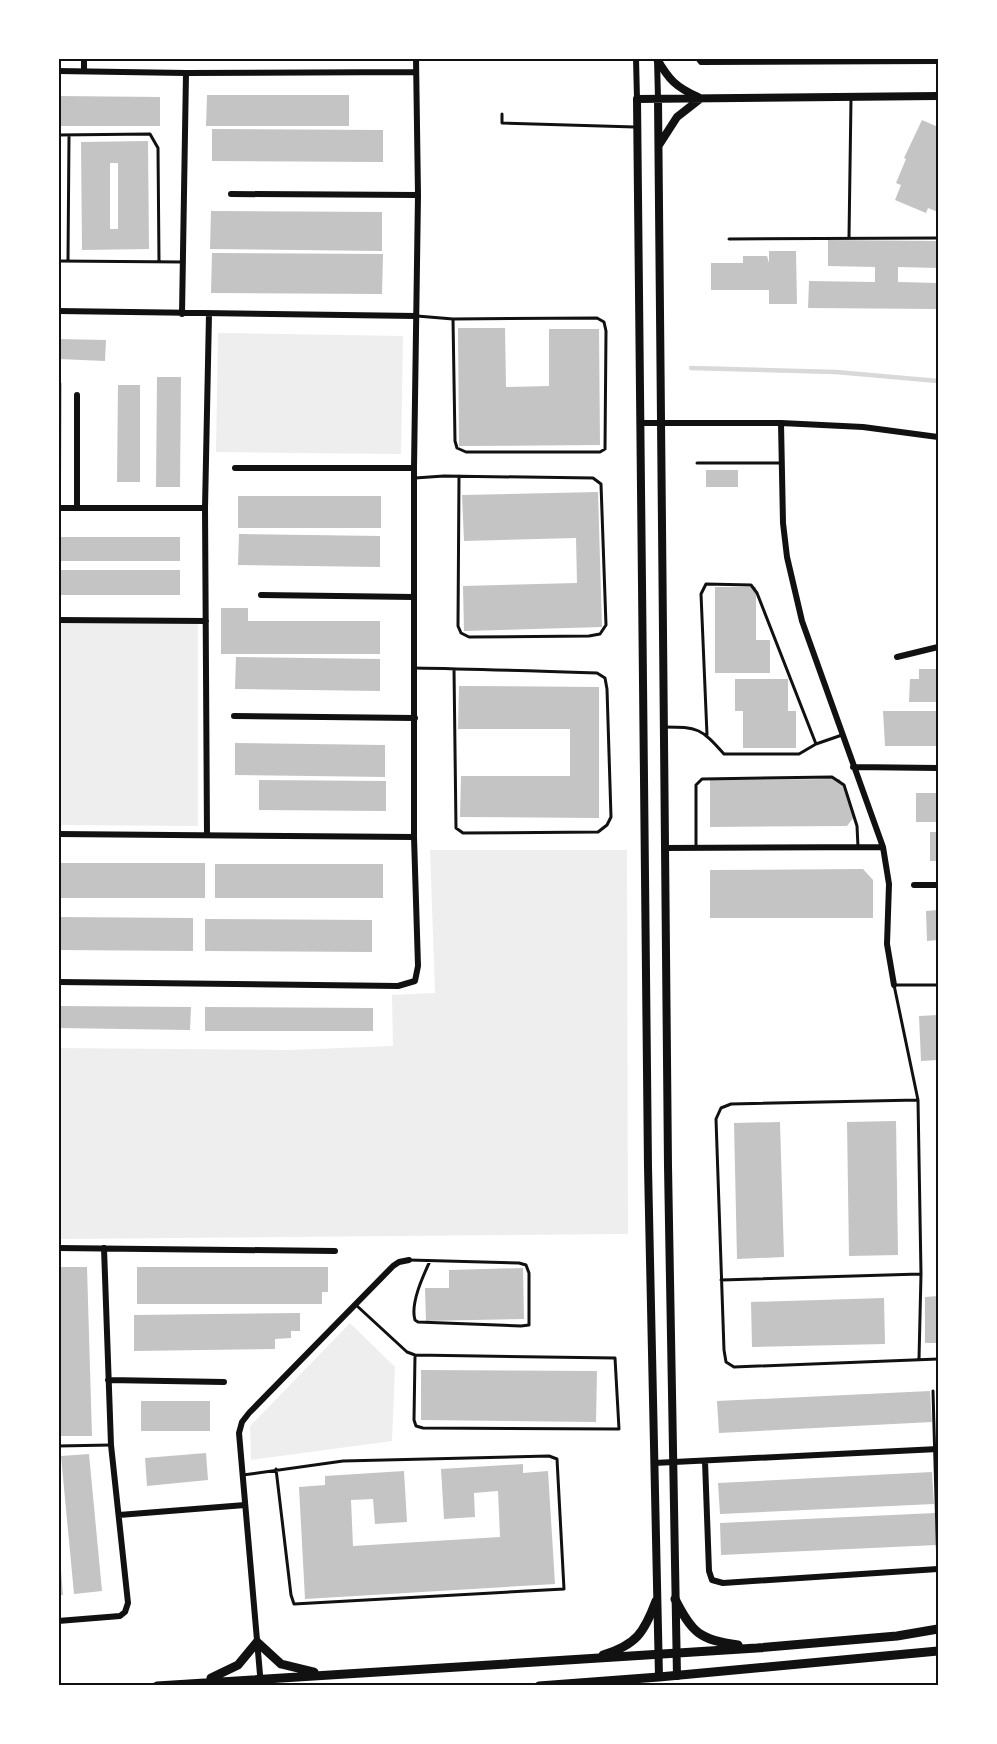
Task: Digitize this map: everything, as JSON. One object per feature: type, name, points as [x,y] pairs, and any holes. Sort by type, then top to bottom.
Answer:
[{"type":"main road","points":[[675,1599],[685,1620],[701,1636],[729,1644],[757,1648]]},
{"type":"main road","points":[[586,1660],[616,1651],[631,1643],[647,1624],[656,1601]]},
{"type":"main road","points":[[157,1686],[261,1682],[325,1674],[676,1654],[897,1636],[939,1629]]},
{"type":"main road","points":[[200,1683],[238,1665],[257,1642],[281,1664],[325,1674]]},
{"type":"main road","points":[[539,1686],[677,1676],[939,1651]]},
{"type":"street","points":[[84,58],[84,71]]},
{"type":"street","points":[[58,982],[398,986],[415,981],[418,966],[414,837],[414,468],[418,195],[416,58]]},
{"type":"street","points":[[636,58],[648,1167],[659,1677]]},
{"type":"street","points":[[657,58],[666,76],[674,84],[701,98]]},
{"type":"street","points":[[657,58],[664,848],[677,1676]]},
{"type":"street","points":[[698,58],[701,62],[939,61]]},
{"type":"street","points":[[58,71],[415,72]]},
{"type":"street","points":[[182,314],[186,73]]},
{"type":"street","points":[[637,99],[939,96]]},
{"type":"street","points":[[658,146],[676,117],[701,98]]},
{"type":"street","points":[[231,194],[418,195]]},
{"type":"street","points":[[58,311],[416,316]]},
{"type":"street","points":[[207,836],[205,508],[209,314]]},
{"type":"street","points":[[77,395],[77,508]]},
{"type":"street","points":[[641,423],[781,423],[863,427],[939,437]]},
{"type":"street","points":[[781,423],[783,523],[787,557],[802,621],[883,847],[889,884],[887,944],[894,985]]},
{"type":"street","points":[[235,468],[414,468]]},
{"type":"street","points":[[58,508],[205,508]]},
{"type":"street","points":[[261,595],[414,597]]},
{"type":"street","points":[[58,620],[206,621]]},
{"type":"street","points":[[897,657],[939,646]]},
{"type":"street","points":[[234,716],[415,718]]},
{"type":"street","points":[[853,767],[939,768]]},
{"type":"street","points":[[58,834],[414,837]]},
{"type":"street","points":[[664,848],[883,847]]},
{"type":"street","points":[[914,885],[939,885]]},
{"type":"street","points":[[58,1248],[335,1251]]},
{"type":"street","points":[[58,1621],[120,1616],[125,1612],[128,1604],[111,1445],[104,1248]]},
{"type":"street","points":[[261,1682],[239,1433],[242,1422],[393,1266],[409,1260]]},
{"type":"street","points":[[108,1380],[224,1382]]},
{"type":"street","points":[[654,1463],[937,1449]]},
{"type":"street","points":[[705,1461],[709,1571],[712,1580],[723,1583],[939,1569]]},
{"type":"street","points":[[119,1515],[245,1505]]},
{"type":"lane","points":[[849,237],[851,97]]},
{"type":"lane","points":[[502,114],[502,123],[638,127]]},
{"type":"lane","points":[[58,135],[150,134],[158,148],[159,261]]},
{"type":"lane","points":[[68,261],[69,135]]},
{"type":"lane","points":[[729,239],[939,238]]},
{"type":"lane","points":[[58,261],[183,262]]},
{"type":"lane","points":[[416,316],[453,319],[597,318],[604,322],[606,332],[606,449],[600,452],[466,452],[457,448],[453,319]]},
{"type":"lane","points":[[697,463],[782,463]]},
{"type":"lane","points":[[415,478],[459,476],[593,478],[601,484],[606,625],[600,633],[589,636],[469,637],[461,633],[459,626],[459,476]]},
{"type":"lane","points":[[707,735],[700,594],[706,584],[752,585],[816,744]]},
{"type":"lane","points":[[414,668],[454,669],[597,673],[605,678],[611,817],[607,825],[598,832],[463,832],[456,828],[454,669]]},
{"type":"lane","points":[[663,727],[692,727],[707,735],[724,754],[799,754],[816,744],[842,735]]},
{"type":"lane","points":[[696,848],[696,785],[702,779],[832,777],[844,784],[858,826],[858,847]]},
{"type":"lane","points":[[919,1360],[921,1274],[918,1100],[894,985],[939,985]]},
{"type":"lane","points":[[918,1100],[731,1104],[721,1108],[716,1119],[724,1356],[726,1362],[734,1367],[939,1359]]},
{"type":"lane","points":[[409,1260],[526,1265],[529,1273],[529,1325],[418,1322],[415,1320],[414,1311],[421,1281],[430,1261]]},
{"type":"lane","points":[[721,1280],[921,1274]]},
{"type":"lane","points":[[356,1304],[407,1352],[415,1355],[615,1358],[619,1429],[423,1428],[416,1426],[414,1420],[415,1355]]},
{"type":"lane","points":[[933,1391],[937,1449],[939,1569]]},
{"type":"lane","points":[[58,1446],[111,1445]]},
{"type":"lane","points":[[243,1475],[276,1469],[343,1461],[549,1456],[557,1459],[564,1589],[294,1604],[276,1469]]},
{"type":"shaded area","points":[[218,333],[403,336],[401,454],[216,452]]},
{"type":"shaded area","points":[[59,622],[198,624],[198,826],[59,825]]},
{"type":"shaded area","points":[[430,850],[627,850],[628,1234],[59,1239],[59,1048],[288,1050],[393,1046],[392,995],[435,993]]},
{"type":"shaded area","points":[[350,1323],[395,1367],[392,1441],[251,1460],[250,1426]]},
{"type":"building","points":[[207,95],[349,95],[349,126],[206,126]]},
{"type":"building","points":[[58,96],[160,97],[160,126],[58,126]]},
{"type":"building","points":[[922,120],[938,127],[938,212],[928,208],[926,213],[895,200],[901,185],[896,183],[906,159],[904,158]]},
{"type":"building","points":[[212,129],[383,130],[383,162],[212,161]]},
{"type":"building","points":[[148,141],[149,249],[82,250],[81,142]],"holes":[[[110,163],[118,163],[118,229],[110,229]]]},
{"type":"building","points":[[211,211],[382,212],[382,251],[210,249]]},
{"type":"building","points":[[828,240],[938,241],[938,268],[898,267],[898,282],[938,283],[938,309],[808,308],[809,281],[875,282],[875,267],[828,266]]},
{"type":"building","points":[[769,251],[796,251],[797,304],[769,304],[769,290],[711,290],[711,263],[743,263],[743,256],[767,256],[769,263]]},
{"type":"building","points":[[212,253],[383,254],[382,294],[211,293]]},
{"type":"building","points":[[458,328],[505,328],[506,387],[549,386],[549,329],[599,329],[600,445],[459,446]]},
{"type":"building","points":[[58,339],[106,340],[105,361],[58,359]]},
{"type":"building","points":[[157,377],[181,377],[180,487],[156,487]]},
{"type":"building","points":[[58,383],[62,383],[61,488],[58,488]]},
{"type":"building","points":[[118,385],[140,385],[140,482],[117,482]]},
{"type":"building","points":[[706,470],[738,470],[738,487],[706,487]]},
{"type":"building","points":[[598,492],[602,627],[464,631],[463,586],[577,583],[576,538],[464,541],[462,495]]},
{"type":"building","points":[[238,496],[381,496],[381,528],[238,528]]},
{"type":"building","points":[[239,534],[380,536],[380,567],[238,565]]},
{"type":"building","points":[[58,537],[180,537],[180,561],[58,561]]},
{"type":"building","points":[[58,570],[180,570],[180,595],[58,595]]},
{"type":"building","points":[[715,587],[756,587],[756,640],[770,640],[770,673],[715,673]]},
{"type":"building","points":[[221,608],[248,608],[248,621],[380,621],[380,654],[221,654]]},
{"type":"building","points":[[236,657],[380,659],[380,691],[235,689]]},
{"type":"building","points":[[919,669],[938,669],[938,702],[909,702],[910,679],[919,679]]},
{"type":"building","points":[[735,679],[788,679],[788,711],[796,711],[796,748],[743,748],[743,711],[735,711]]},
{"type":"building","points":[[459,686],[599,687],[599,818],[460,817],[461,776],[570,776],[570,729],[458,729]]},
{"type":"building","points":[[883,711],[938,711],[938,746],[885,746]]},
{"type":"building","points":[[235,743],[385,745],[385,777],[235,775]]},
{"type":"building","points":[[840,779],[854,817],[847,826],[710,827],[710,780]]},
{"type":"building","points":[[259,780],[386,781],[386,811],[259,810]]},
{"type":"building","points":[[916,793],[938,793],[938,822],[916,822]]},
{"type":"building","points":[[930,832],[938,832],[938,861],[930,861]]},
{"type":"building","points":[[58,863],[205,863],[205,898],[58,898]]},
{"type":"building","points":[[215,864],[383,864],[383,898],[215,898]]},
{"type":"building","points":[[863,869],[873,880],[873,918],[710,918],[710,870]]},
{"type":"building","points":[[938,910],[938,940],[927,941],[926,911]]},
{"type":"building","points":[[58,917],[193,918],[193,951],[58,950]]},
{"type":"building","points":[[205,919],[372,920],[372,952],[205,951]]},
{"type":"building","points":[[58,1006],[191,1007],[190,1030],[58,1028]]},
{"type":"building","points":[[205,1007],[373,1008],[373,1031],[205,1031]]},
{"type":"building","points":[[938,1015],[938,1060],[921,1061],[919,1016]]},
{"type":"building","points":[[896,1121],[898,1255],[849,1256],[847,1122]]},
{"type":"building","points":[[780,1122],[784,1257],[737,1259],[734,1123]]},
{"type":"building","points":[[58,1267],[87,1267],[92,1436],[59,1436]]},
{"type":"building","points":[[137,1267],[328,1267],[328,1292],[322,1292],[322,1304],[137,1304]]},
{"type":"building","points":[[523,1268],[524,1319],[426,1321],[425,1288],[449,1288],[449,1270]]},
{"type":"building","points":[[938,1296],[938,1343],[925,1343],[925,1297]]},
{"type":"building","points":[[884,1298],[885,1344],[752,1347],[751,1302]]},
{"type":"building","points":[[300,1313],[300,1331],[291,1331],[291,1338],[275,1339],[275,1349],[134,1351],[134,1315]]},
{"type":"building","points":[[421,1370],[597,1371],[596,1422],[421,1420]]},
{"type":"building","points":[[930,1391],[932,1422],[719,1433],[717,1401]]},
{"type":"building","points":[[141,1401],[210,1401],[210,1431],[141,1431]]},
{"type":"building","points":[[206,1453],[208,1480],[147,1486],[145,1458]]},
{"type":"building","points":[[89,1454],[102,1591],[74,1594],[61,1456]]},
{"type":"building","points":[[523,1464],[523,1473],[548,1471],[555,1584],[305,1599],[299,1487],[325,1485],[325,1476],[404,1471],[407,1522],[375,1524],[373,1499],[351,1500],[353,1546],[500,1537],[498,1491],[474,1493],[475,1517],[444,1519],[441,1469]]},
{"type":"building","points":[[932,1472],[934,1504],[720,1514],[718,1483]]},
{"type":"building","points":[[935,1513],[937,1545],[721,1555],[720,1523]]},
{"type":"building","points":[[58,1557],[60,1557],[63,1595],[58,1595]]},
{"type":"waterway","points":[[691,368],[836,372],[938,381]]}]
